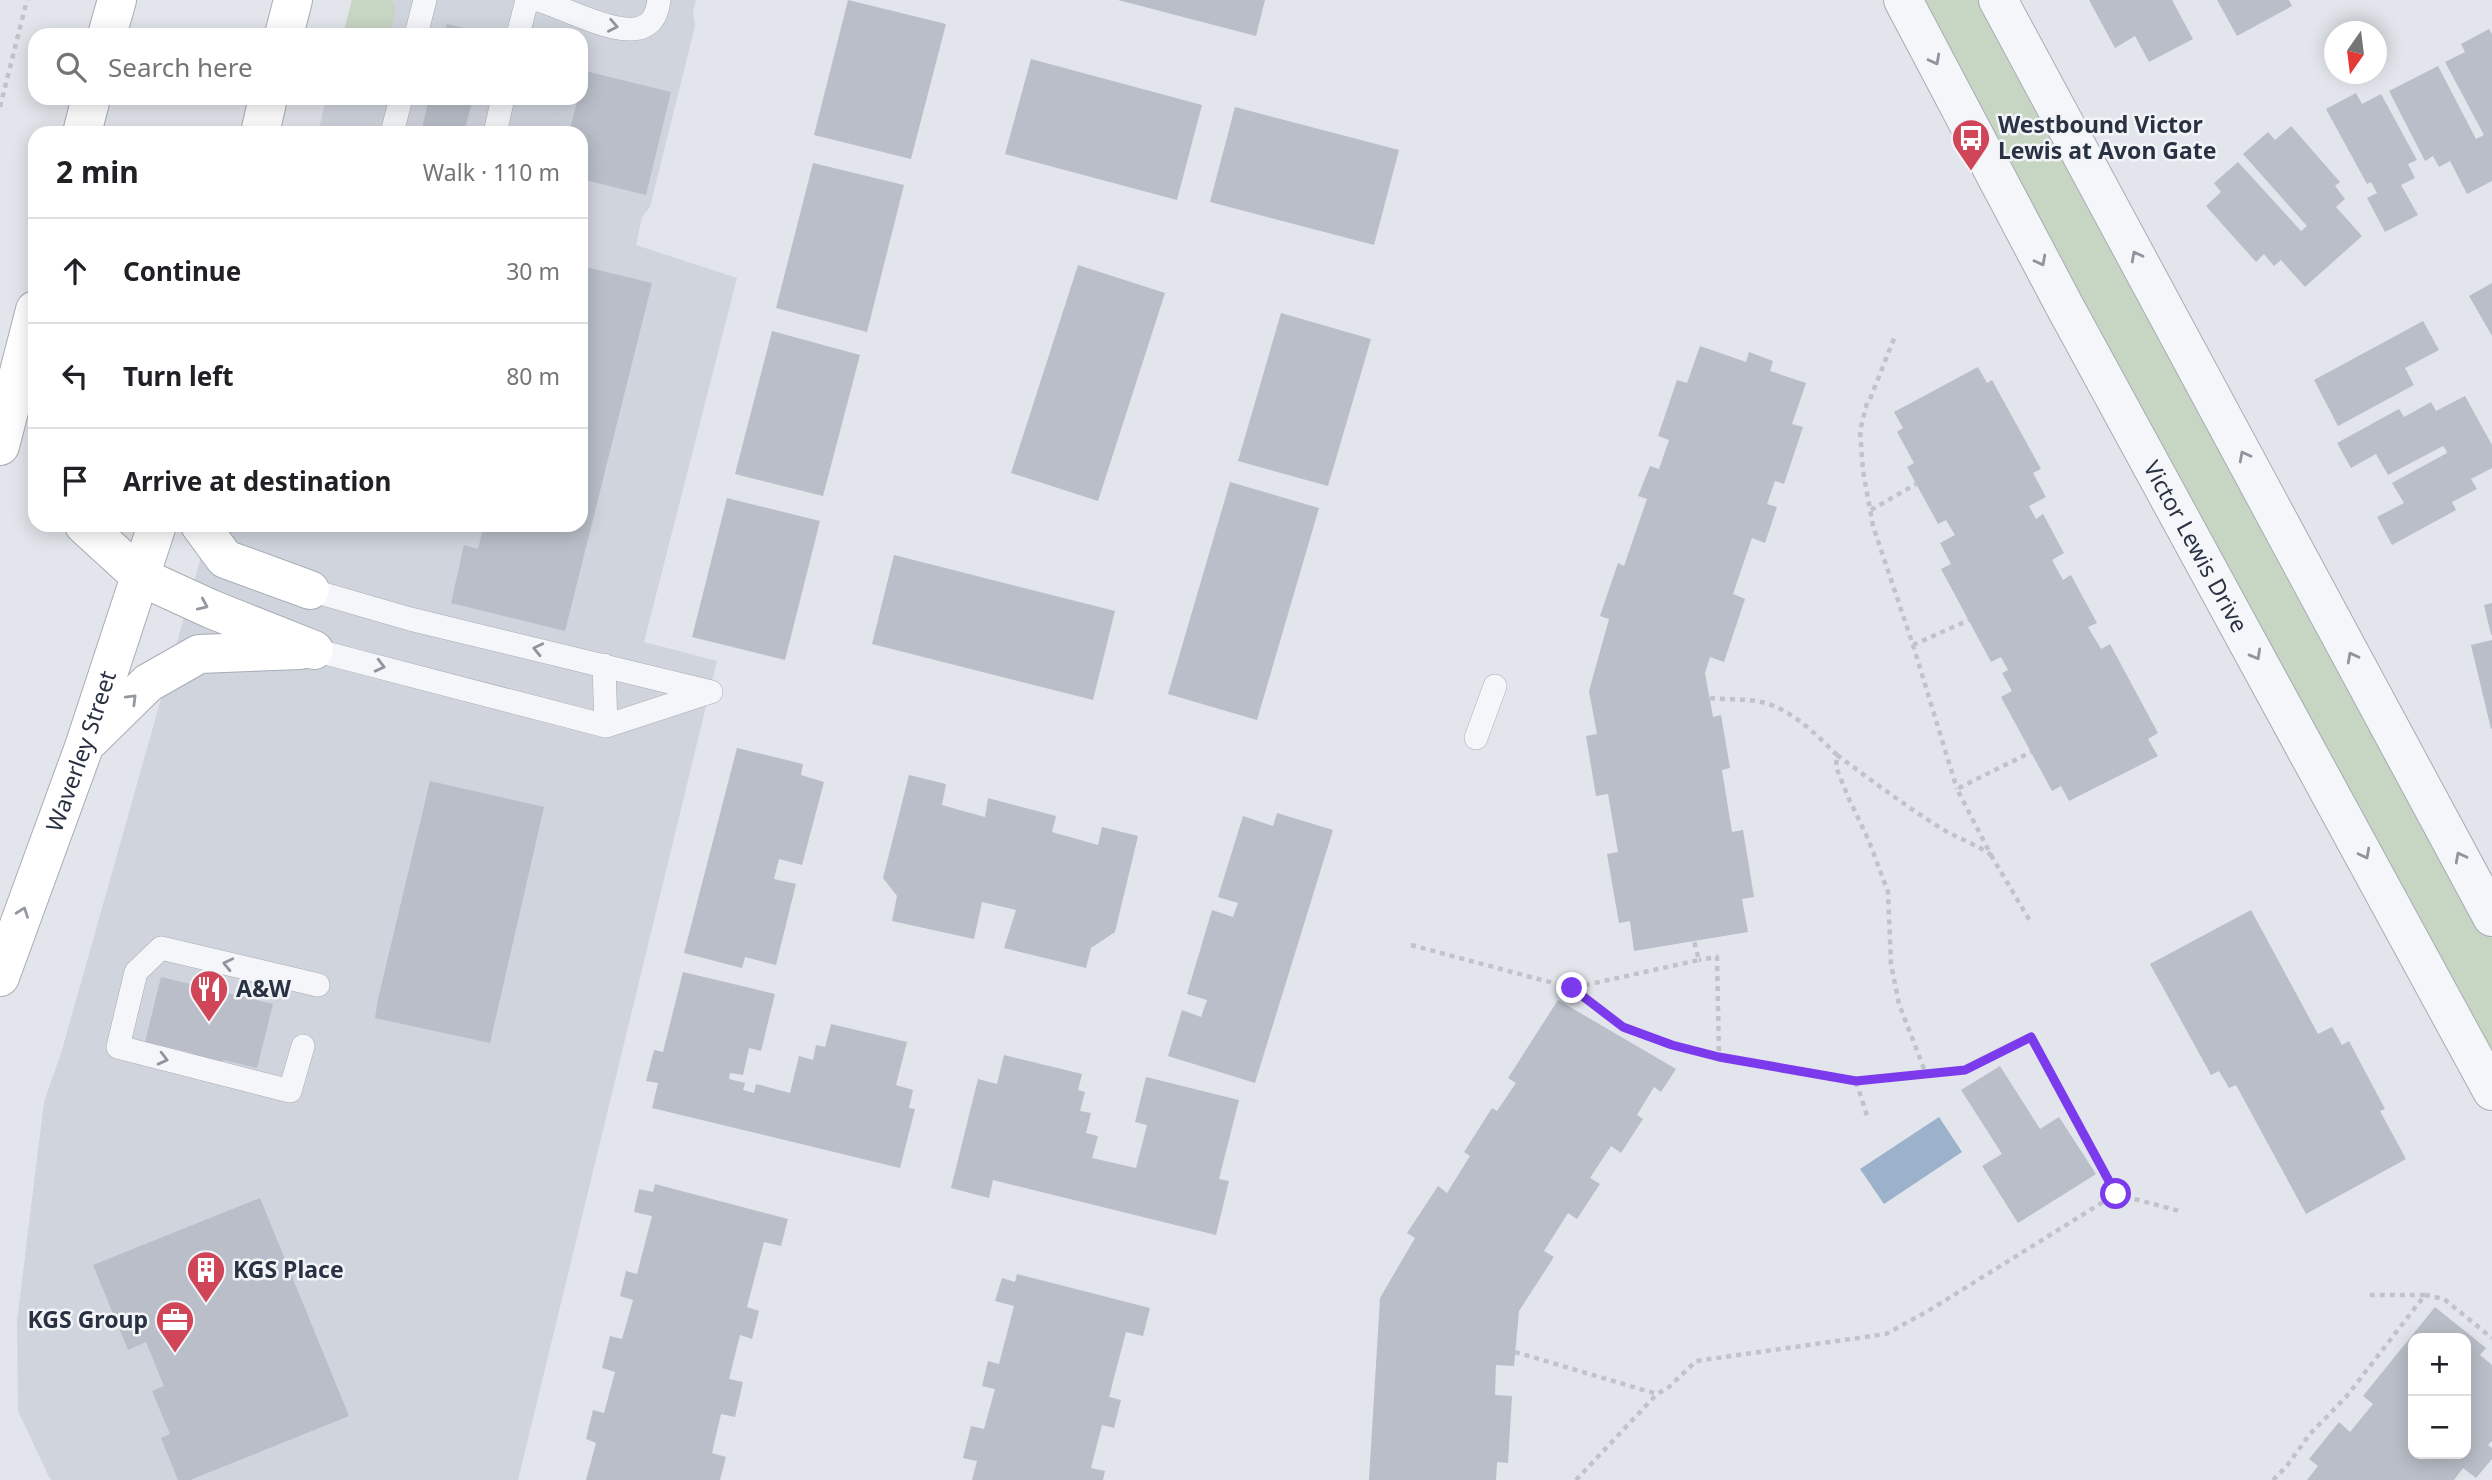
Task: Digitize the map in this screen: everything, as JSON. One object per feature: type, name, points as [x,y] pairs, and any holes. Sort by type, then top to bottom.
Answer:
[{"type":"main road","points":[[109,28],[117,0]]},
{"type":"main road","points":[[286,28],[293,0]]},
{"type":"main road","points":[[84,126],[89,105]]},
{"type":"main road","points":[[262,126],[266,105]]},
{"type":"main road","points":[[0,446],[28,336]]},
{"type":"main road","points":[[20,366],[28,395]]},
{"type":"main road","points":[[92,532],[141,577],[211,609],[314,650]]},
{"type":"main road","name":"Waverley Street","points":[[0,977],[84,747],[155,532]]},
{"type":"main road","points":[[205,532],[225,559],[310,590]]},
{"type":"main road","points":[[84,747],[148,683],[199,654],[314,650]]},
{"type":"street","name":"Victor Lewis Drive","points":[[1903,0],[2064,305],[2492,1091]]},
{"type":"street","points":[[1998,0],[2492,917]]},
{"type":"lane","points":[[418,28],[425,0]]},
{"type":"lane","points":[[520,28],[527,0]]},
{"type":"lane","points":[[547,2],[575,16],[630,29],[641,28],[651,22],[659,0]]},
{"type":"lane","points":[[394,126],[399,105]]},
{"type":"lane","points":[[497,126],[501,105]]},
{"type":"lane","points":[[310,590],[410,619],[710,692],[606,726],[314,650]]},
{"type":"lane","points":[[604,665],[606,726]]},
{"type":"lane","points":[[1476,738],[1495,686]]},
{"type":"lane","points":[[303,1046],[290,1091],[118,1047],[136,972],[161,948],[318,985]]},
{"type":"path","points":[[0,107],[27,0]]},
{"type":"path","points":[[1895,336],[1868,401],[1860,430],[1863,471],[1872,526],[1913,645],[1957,789],[1991,855],[2030,921]]},
{"type":"path","points":[[1871,510],[1916,484]]},
{"type":"path","points":[[1913,645],[1969,620]]},
{"type":"path","points":[[1710,698],[1765,702],[1781,709],[1837,755],[1917,813],[1956,837],[1980,846],[1991,855]]},
{"type":"path","points":[[1957,789],[2031,752]]},
{"type":"path","points":[[1837,755],[1836,767],[1888,892],[1891,964],[1899,1004],[1926,1074]]},
{"type":"path","points":[[1695,941],[1699,960]]},
{"type":"path","points":[[1410,944],[1572,988],[1623,1027],[1672,1045],[1719,1057],[1856,1081],[1965,1070],[2031,1037],[2116,1194],[2183,1212]]},
{"type":"path","points":[[1572,988],[1717,957],[1719,1057]]},
{"type":"path","points":[[1856,1081],[1868,1119]]},
{"type":"path","points":[[1576,1480],[1657,1394],[1669,1387],[1696,1361],[1886,1334],[1928,1311],[2116,1194]]},
{"type":"path","points":[[2273,1480],[2310,1434],[2346,1397],[2425,1294]]},
{"type":"path","points":[[2365,1295],[2425,1294],[2444,1299],[2492,1338]]},
{"type":"path","points":[[1516,1352],[1657,1394]]},
{"type":"shaded area","points":[[352,0],[696,0],[693,11],[695,26],[650,207],[642,217],[636,245],[737,278],[644,642],[717,661],[518,1480],[52,1480],[18,1411],[17,1321],[44,1102],[62,1050],[208,532],[588,532],[588,126],[320,126],[324,105],[588,105],[588,28],[345,28]]},
{"type":"green space","points":[[352,0],[392,0],[396,10],[391,28],[345,28]]},
{"type":"green space","points":[[1903,0],[1998,0],[2492,917],[2492,1091]]},
{"type":"water","points":[[1939,1117],[1962,1152],[1884,1204],[1860,1169]]},
{"type":"building","points":[[848,0],[946,24],[911,159],[814,135]]},
{"type":"building","points":[[1118,0],[1265,0],[1256,36]]},
{"type":"building","points":[[2089,0],[2172,0],[2193,39],[2149,62],[2135,36],[2115,48]]},
{"type":"building","points":[[2217,0],[2289,0],[2292,6],[2237,36]]},
{"type":"building","points":[[447,24],[464,28],[446,28]]},
{"type":"building","points":[[2489,29],[2492,34],[2492,181],[2467,194],[2450,161],[2439,167],[2433,156],[2425,161],[2389,91],[2438,66],[2476,139],[2484,135],[2445,62],[2465,52],[2461,44]]},
{"type":"building","points":[[1031,59],[1202,105],[1177,200],[1005,154]]},
{"type":"building","points":[[588,72],[671,92],[646,195],[588,181],[588,126],[571,126],[576,105],[588,105]]},
{"type":"building","points":[[2356,93],[2362,104],[2381,94],[2417,160],[2408,164],[2415,178],[2401,185],[2418,215],[2385,232],[2367,198],[2377,193],[2371,182],[2367,184],[2326,109]]},
{"type":"building","points":[[427,105],[471,105],[466,126],[423,126]]},
{"type":"building","points":[[1235,107],[1399,150],[1374,245],[1210,202]]},
{"type":"building","points":[[2291,126],[2340,182],[2335,186],[2345,199],[2336,207],[2362,236],[2305,287],[2281,260],[2274,266],[2264,254],[2256,262],[2206,206],[2221,192],[2214,183],[2238,162],[2301,231],[2307,226],[2243,154],[2268,132],[2275,140]]},
{"type":"building","points":[[813,163],[904,185],[867,332],[776,308]]},
{"type":"building","points":[[1078,265],[1165,293],[1098,501],[1011,473]]},
{"type":"building","points":[[588,268],[652,283],[565,631],[451,603],[464,545],[478,549],[482,532],[588,532]]},
{"type":"building","points":[[2492,283],[2492,336],[2469,296]]},
{"type":"building","points":[[1281,313],[1371,339],[1328,486],[1238,461]]},
{"type":"building","points":[[2423,321],[2439,350],[2405,368],[2414,385],[2338,426],[2314,380]]},
{"type":"building","points":[[772,331],[860,355],[823,496],[735,474]]},
{"type":"building","points":[[1700,346],[1746,362],[1749,352],[1773,361],[1770,371],[1806,383],[1792,424],[1803,427],[1784,484],[1775,481],[1767,504],[1777,507],[1765,543],[1752,538],[1733,594],[1745,599],[1724,662],[1710,657],[1705,673],[1713,717],[1721,715],[1730,768],[1722,770],[1732,832],[1743,830],[1754,897],[1742,899],[1748,932],[1634,951],[1630,921],[1619,923],[1607,854],[1618,852],[1608,794],[1596,796],[1586,736],[1597,734],[1589,691],[1609,619],[1600,616],[1618,563],[1624,566],[1647,499],[1638,496],[1650,466],[1659,469],[1669,440],[1658,436],[1677,380],[1687,383]]},
{"type":"building","points":[[1978,367],[1987,383],[1992,380],[2041,469],[2033,473],[2046,497],[2029,506],[2036,519],[2043,514],[2064,553],[2052,560],[2063,580],[2071,575],[2097,623],[2088,627],[2101,649],[2110,644],[2158,733],[2148,739],[2158,756],[2069,801],[2061,786],[2052,791],[2001,697],[2012,691],[2002,673],[2008,670],[2001,657],[1991,662],[1941,569],[1951,564],[1940,543],[1955,535],[1946,520],[1938,524],[1907,467],[1914,463],[1897,432],[1903,428],[1894,412]]},
{"type":"building","points":[[2465,396],[2492,445],[2492,468],[2471,479],[2477,489],[2452,502],[2456,510],[2392,545],[2377,517],[2404,503],[2392,483],[2447,453],[2446,450],[2443,446],[2388,475],[2376,454],[2351,468],[2337,443],[2399,409],[2404,417],[2431,402],[2436,411]]},
{"type":"building","points":[[1230,482],[1319,508],[1257,720],[1168,694]]},
{"type":"building","points":[[727,498],[820,521],[785,660],[692,637]]},
{"type":"building","points":[[894,555],[1115,611],[1093,700],[872,644]]},
{"type":"building","points":[[2492,603],[2492,635],[2491,635],[2484,605]]},
{"type":"building","points":[[2492,640],[2492,728],[2491,729],[2471,645]]},
{"type":"building","points":[[737,748],[803,764],[801,775],[824,782],[802,865],[779,859],[774,879],[796,884],[776,965],[745,957],[742,968],[684,953]]},
{"type":"building","points":[[909,775],[946,784],[942,805],[985,817],[988,798],[1056,816],[1052,832],[1098,845],[1102,827],[1138,836],[1115,932],[1091,948],[1086,968],[1004,948],[1016,910],[982,902],[974,939],[892,921],[897,896],[883,878]]},
{"type":"building","points":[[430,781],[544,807],[490,1043],[375,1018]]},
{"type":"building","points":[[1277,813],[1333,830],[1255,1083],[1168,1056],[1182,1010],[1201,1017],[1207,1000],[1187,994],[1212,910],[1233,917],[1238,903],[1218,897],[1243,816],[1273,826]]},
{"type":"building","points":[[2251,910],[2318,1034],[2332,1027],[2342,1045],[2349,1041],[2385,1109],[2380,1111],[2406,1159],[2306,1214],[2236,1085],[2229,1088],[2219,1071],[2211,1075],[2150,964]]},
{"type":"building","points":[[683,972],[775,994],[761,1051],[749,1048],[743,1075],[730,1073],[729,1079],[745,1083],[743,1090],[754,1093],[756,1084],[790,1093],[799,1056],[813,1060],[816,1045],[825,1047],[831,1024],[907,1042],[896,1085],[913,1090],[909,1108],[915,1109],[900,1168],[652,1108],[658,1083],[646,1081],[654,1050],[663,1052]]},
{"type":"building","name":"A&W","points":[[161,977],[273,1004],[257,1068],[223,1060],[221,1069],[191,1062],[193,1053],[145,1042]]},
{"type":"building","points":[[1558,1000],[1676,1069],[1661,1092],[1654,1087],[1637,1115],[1643,1119],[1621,1153],[1611,1146],[1590,1178],[1600,1184],[1577,1219],[1568,1213],[1544,1251],[1554,1257],[1519,1311],[1514,1366],[1496,1365],[1495,1395],[1512,1396],[1508,1463],[1497,1462],[1496,1480],[1369,1480],[1380,1298],[1415,1238],[1407,1233],[1438,1186],[1447,1193],[1470,1156],[1464,1152],[1492,1108],[1497,1111],[1516,1083],[1508,1078]]},
{"type":"building","points":[[1004,1055],[1082,1074],[1078,1090],[1085,1092],[1080,1111],[1091,1113],[1086,1133],[1098,1136],[1092,1158],[1136,1168],[1147,1125],[1135,1122],[1146,1077],[1239,1100],[1219,1179],[1229,1181],[1216,1235],[993,1180],[989,1198],[951,1188],[978,1079],[997,1084]]},
{"type":"building","points":[[2000,1066],[2040,1129],[2059,1117],[2096,1174],[2018,1223],[1982,1166],[2002,1154],[1961,1090]]},
{"type":"building","points":[[655,1184],[788,1219],[781,1246],[764,1242],[747,1307],[759,1311],[752,1339],[740,1335],[729,1379],[743,1382],[735,1417],[721,1414],[712,1453],[726,1457],[720,1480],[586,1480],[596,1443],[586,1439],[593,1410],[604,1413],[615,1372],[602,1368],[610,1336],[622,1339],[633,1300],[620,1296],[626,1271],[637,1274],[652,1216],[634,1212],[639,1189],[653,1192]]},
{"type":"building","name":"KGS Place","points":[[260,1198],[349,1416],[190,1480],[178,1480],[161,1438],[170,1434],[152,1391],[164,1386],[146,1342],[128,1350],[93,1265]]},
{"type":"building","points":[[1017,1274],[1150,1308],[1143,1336],[1126,1332],[1109,1397],[1121,1400],[1114,1428],[1102,1425],[1091,1468],[1105,1471],[1103,1480],[972,1480],[977,1461],[963,1458],[971,1426],[984,1429],[995,1389],[982,1386],[988,1361],[999,1364],[1014,1306],[995,1301],[1002,1278],[1015,1282]]},
{"type":"building","points":[[2435,1307],[2467,1333],[2414,1333]]},
{"type":"building","points":[[2471,1336],[2486,1348],[2480,1355],[2492,1365],[2492,1441],[2488,1445],[2492,1448],[2492,1459],[2476,1478],[2463,1468],[2454,1480],[2307,1480],[2318,1466],[2309,1459],[2339,1422],[2350,1432],[2373,1404],[2363,1396],[2408,1340],[2408,1459],[2471,1459]]},
{"type":"place","name":"Westbound Victor Lewis at Avon Gate","points":[[1971,172]]},
{"type":"place","name":"A&W","points":[[209,1023]]},
{"type":"place","name":"KGS Place","points":[[206,1304]]},
{"type":"place","name":"KGS Group","points":[[175,1354]]},
{"type":"route","points":[[1572,988],[1623,1027],[1672,1045],[1719,1057],[1856,1081],[1965,1070],[2031,1037],[2116,1194]]}]
